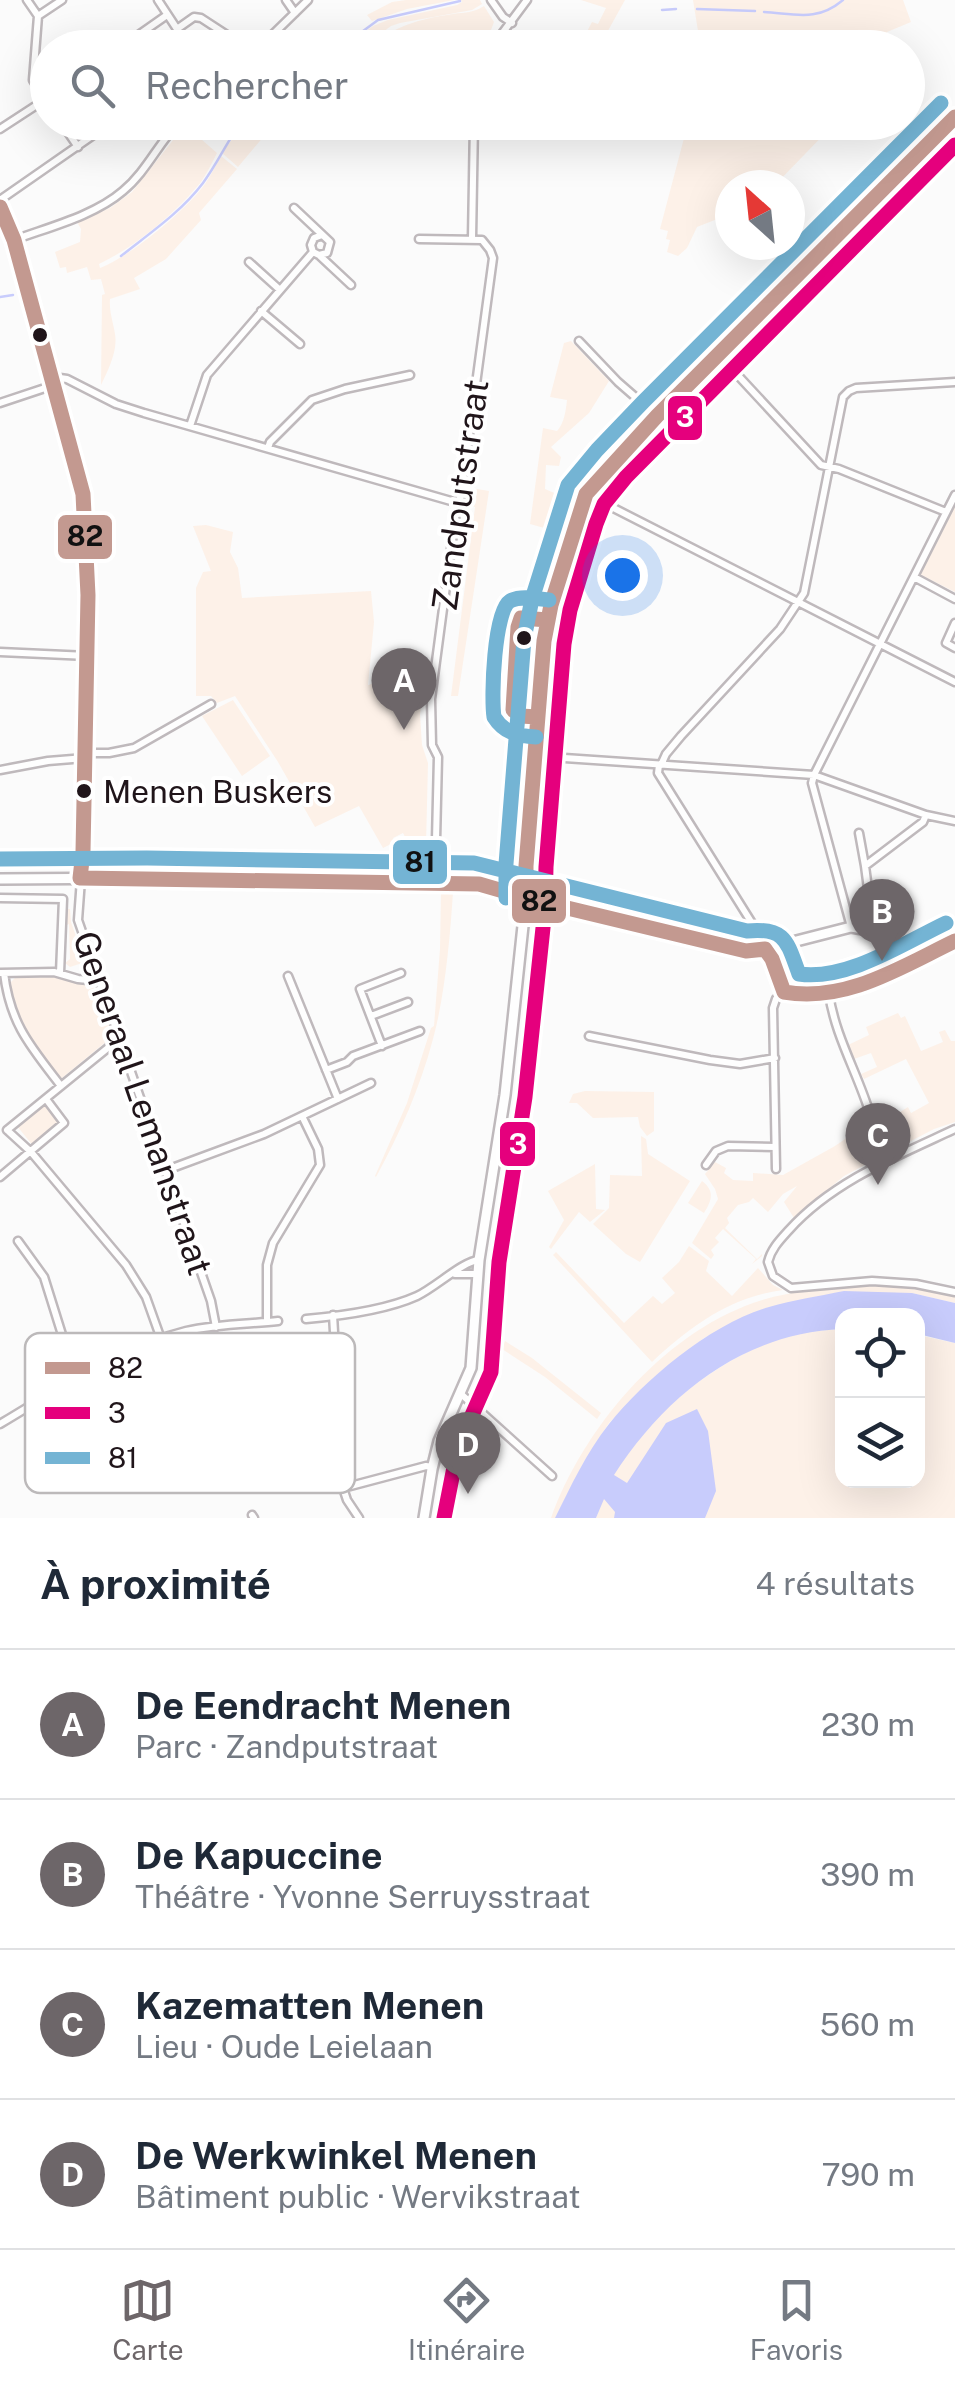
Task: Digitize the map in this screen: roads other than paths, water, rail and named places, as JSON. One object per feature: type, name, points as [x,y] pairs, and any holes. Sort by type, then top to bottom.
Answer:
[{"type":"street","points":[[27,0],[38,16],[37,30]]},
{"type":"street","points":[[38,16],[62,0]]},
{"type":"street","points":[[158,0],[178,29],[194,18],[201,18],[219,30]]},
{"type":"street","points":[[286,0],[295,13]]},
{"type":"street","points":[[278,30],[308,0]]},
{"type":"street","points":[[491,0],[512,23]]},
{"type":"street","points":[[506,30],[527,0]]},
{"type":"street","points":[[146,30],[167,15]]},
{"type":"street","points":[[0,129],[30,111]]},
{"type":"street","points":[[424,1518],[432,1467],[471,1368],[479,1260],[505,1095],[526,898],[541,669],[548,620],[586,494],[610,464],[955,116]]},
{"type":"street","points":[[73,140],[78,147]]},
{"type":"street","points":[[0,204],[88,140]]},
{"type":"street","points":[[14,240],[88,211],[123,192],[163,140]]},
{"type":"street","name":"Zandputstraat","points":[[436,882],[438,757],[432,745],[431,698],[493,258],[482,240],[472,238],[474,140]]},
{"type":"street","name":"Generaal Lemanstraat","points":[[0,204],[14,240],[86,517],[88,656],[78,920],[211,1301],[216,1326]]},
{"type":"street","points":[[190,426],[207,375],[280,290],[316,254],[327,253],[331,246],[294,208]]},
{"type":"street","points":[[322,235],[312,241],[316,254],[351,285]]},
{"type":"street","points":[[419,240],[472,238]]},
{"type":"street","points":[[805,250],[813,258]]},
{"type":"street","points":[[249,262],[280,290]]},
{"type":"street","points":[[261,311],[300,344]]},
{"type":"street","points":[[579,341],[657,416]]},
{"type":"street","points":[[718,354],[822,465],[946,512]]},
{"type":"street","points":[[268,448],[312,400],[410,375]]},
{"type":"street","points":[[0,403],[60,378],[116,404],[458,503]]},
{"type":"street","points":[[784,992],[755,928],[658,773],[660,765],[681,736],[780,629],[804,593],[844,397],[849,390],[955,382]]},
{"type":"street","points":[[586,494],[955,682]]},
{"type":"street","points":[[851,927],[812,782],[955,495]]},
{"type":"street","points":[[914,578],[955,598]]},
{"type":"street","points":[[955,623],[946,643],[955,648]]},
{"type":"street","points":[[0,652],[88,656]]},
{"type":"street","points":[[0,770],[134,748],[211,704]]},
{"type":"street","points":[[535,756],[814,775],[926,816],[955,821]]},
{"type":"street","points":[[864,866],[926,816]]},
{"type":"street","points":[[859,833],[871,916],[869,930]]},
{"type":"street","points":[[493,887],[526,866]]},
{"type":"street","points":[[0,880],[469,882],[746,951],[851,927],[869,930],[889,948],[906,955],[928,952]]},
{"type":"street","name":"Generaal Lemanstraat","points":[[0,898],[63,899],[60,973]]},
{"type":"street","points":[[784,992],[800,996],[848,990],[955,941]]},
{"type":"street","points":[[889,948],[896,962],[890,971]]},
{"type":"street","points":[[61,1086],[26,1041],[2,973],[60,973],[78,980],[98,981]]},
{"type":"street","points":[[382,1046],[360,989],[402,973]]},
{"type":"street","points":[[288,976],[338,1099]]},
{"type":"street","points":[[776,1169],[773,1008],[784,992]]},
{"type":"street","points":[[829,994],[841,1040],[870,1114]]},
{"type":"street","points":[[371,1016],[408,1002]]},
{"type":"street","points":[[326,1070],[420,1031]]},
{"type":"street","points":[[588,1036],[740,1064],[775,1058]]},
{"type":"street","points":[[120,1038],[4,1129],[30,1152],[126,1264],[146,1297],[159,1333]]},
{"type":"street","points":[[164,1171],[264,1134],[371,1084]]},
{"type":"street","points":[[0,1177],[64,1123],[46,1099]]},
{"type":"street","points":[[267,1322],[269,1255],[320,1165],[318,1150],[302,1116]]},
{"type":"street","points":[[955,1129],[848,1182],[804,1213],[776,1246],[768,1262],[773,1276],[791,1288],[872,1280],[955,1292]]},
{"type":"street","points":[[706,1165],[716,1151],[728,1146],[775,1147]]},
{"type":"street","points":[[18,1241],[44,1276],[62,1333]]},
{"type":"street","points":[[306,1319],[401,1302],[421,1294],[464,1264],[479,1260]]},
{"type":"street","points":[[454,1274],[478,1274]]},
{"type":"street","points":[[333,1315],[334,1333]]},
{"type":"street","points":[[182,1333],[216,1326],[278,1322]]},
{"type":"street","points":[[461,1394],[552,1476]]},
{"type":"street","points":[[0,1424],[25,1409]]},
{"type":"street","points":[[355,1485],[432,1467]]},
{"type":"street","points":[[345,1493],[360,1518]]},
{"type":"water","points":[[844,1291],[912,1293],[955,1303],[955,1343],[925,1336],[925,1308],[835,1308],[835,1330],[772,1342],[711,1373],[683,1394],[614,1475],[627,1483],[666,1423],[697,1409],[708,1431],[716,1491],[705,1518],[614,1518],[615,1512],[604,1499],[596,1518],[555,1518],[586,1458],[609,1424],[641,1389],[703,1339],[747,1315]]},
{"type":"waterway","points":[[764,12],[815,14],[843,0]]},
{"type":"waterway","points":[[364,30],[378,20],[460,1]]},
{"type":"waterway","points":[[662,10],[676,9]]},
{"type":"waterway","points":[[697,9],[755,11]]},
{"type":"waterway","points":[[121,256],[194,194],[230,140]]},
{"type":"waterway","points":[[0,297],[13,295]]},
{"type":"place","name":"De Eendracht Menen","points":[[404,730]]},
{"type":"place","name":"Menen Buskers","points":[[84,791]]},
{"type":"place","name":"De Kapuccine","points":[[882,961]]},
{"type":"place","name":"Kazematten Menen","points":[[878,1185]]},
{"type":"place","name":"De Werkwinkel Menen","points":[[468,1494]]}]
